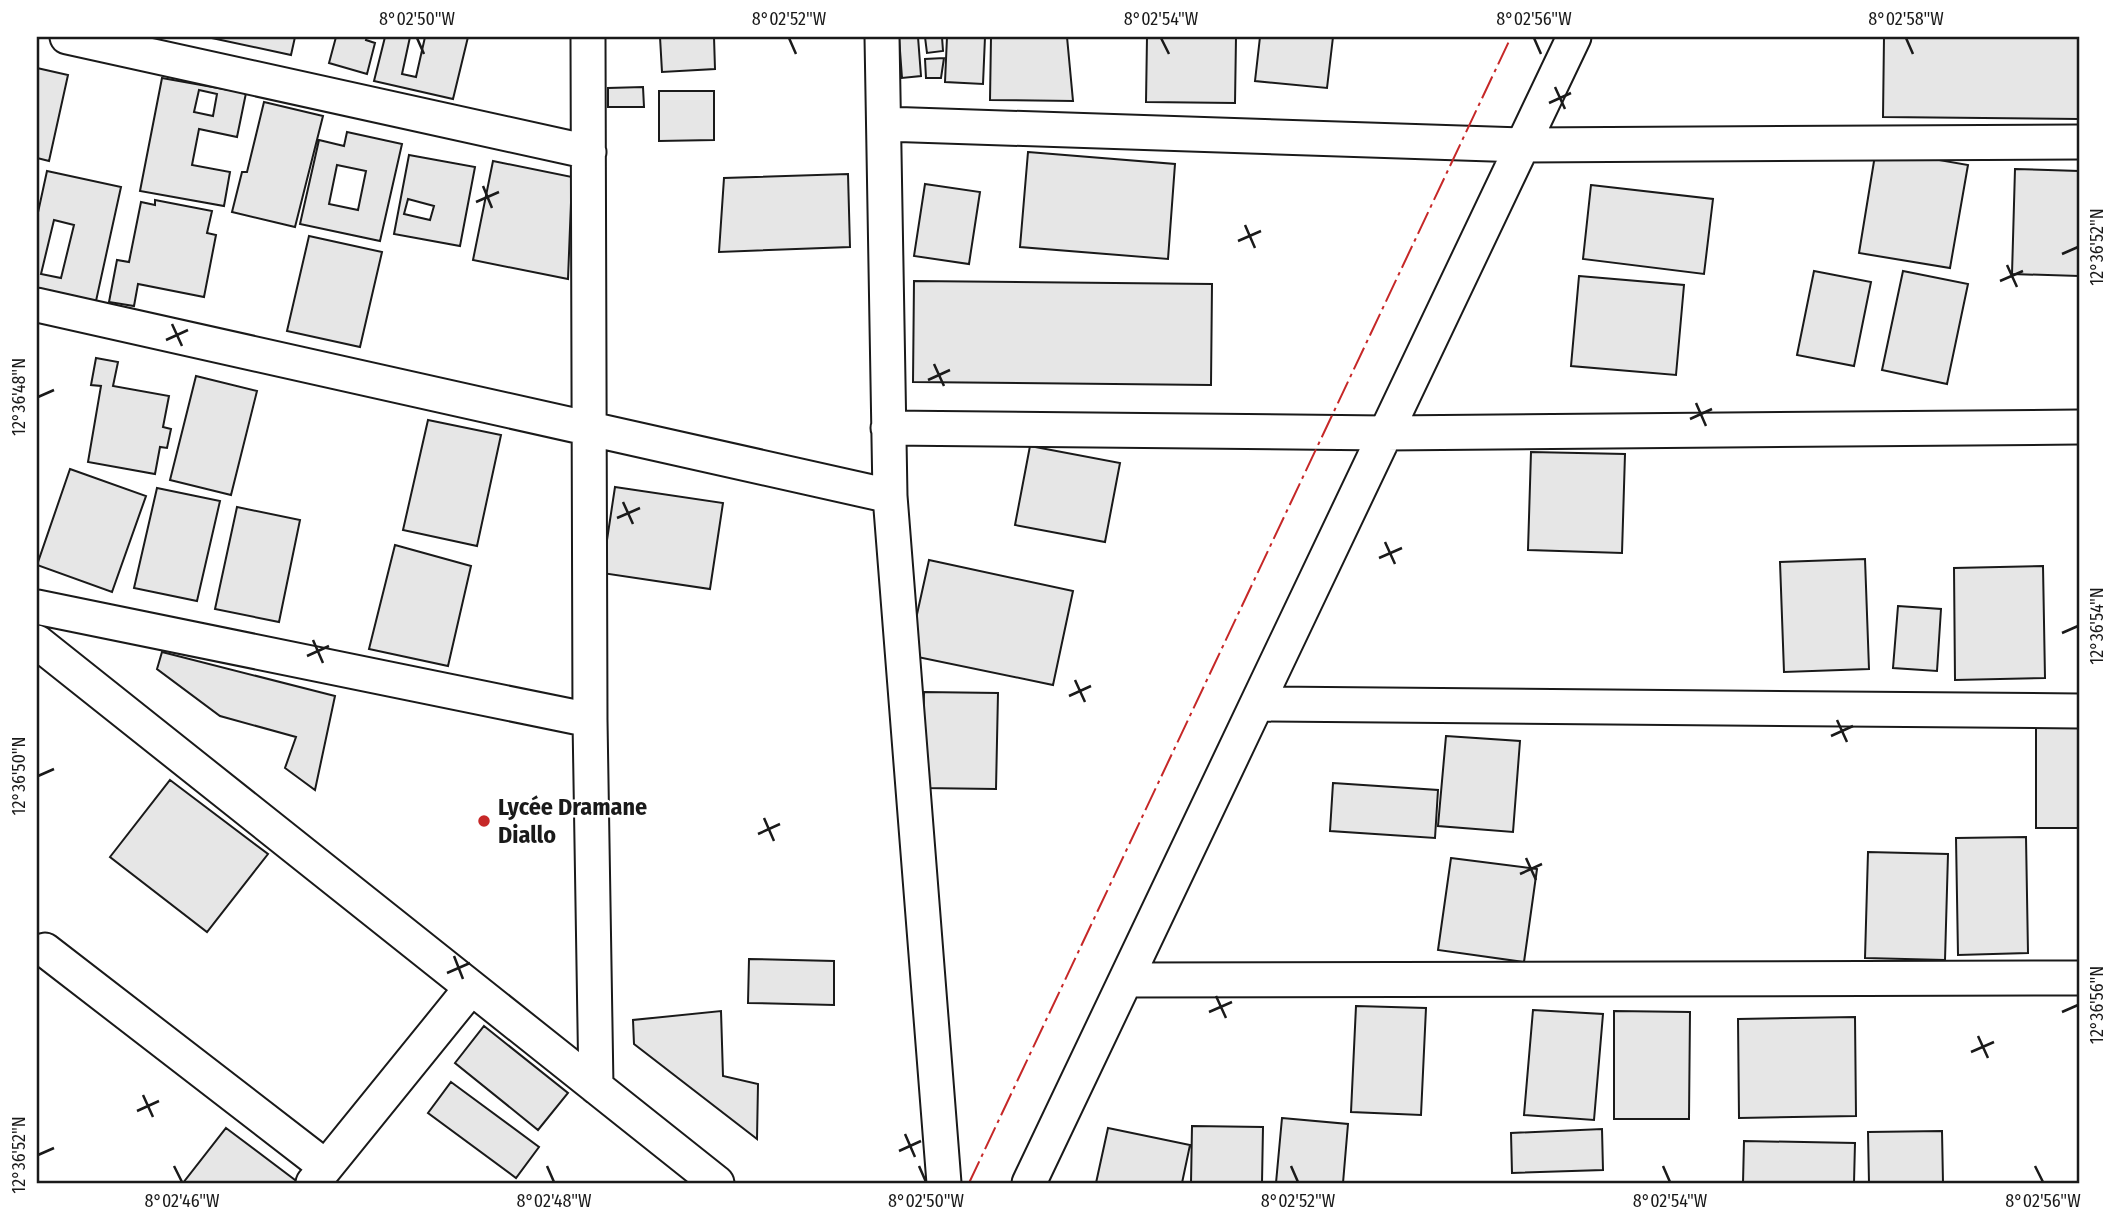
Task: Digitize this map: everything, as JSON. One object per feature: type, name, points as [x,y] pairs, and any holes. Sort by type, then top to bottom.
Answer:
[{"type":"street","points":[[67,37],[589,152]]},
{"type":"street","points":[[588,37],[590,720],[596,1087]]},
{"type":"street","points":[[882,37],[890,496],[944,1183]]},
{"type":"street","points":[[1029,1183],[1574,37]]},
{"type":"street","points":[[884,124],[1522,145],[2079,142]]},
{"type":"street","points":[[37,305],[890,496]]},
{"type":"street","points":[[888,428],[1386,433],[2079,427]]},
{"type":"street","points":[[37,607],[590,720]]},
{"type":"street","points":[[37,642],[596,1087],[701,1178]]},
{"type":"street","points":[[1257,704],[2079,711]]},
{"type":"street","points":[[45,950],[320,1175],[471,988]]},
{"type":"street","points":[[1127,979],[2079,978]]},
{"type":"building","points":[[207,37],[295,37],[291,55]]},
{"type":"building","points":[[336,37],[367,37],[366,40],[375,43],[367,74],[329,63]]},
{"type":"building","points":[[385,37],[410,37],[402,74],[416,77],[425,37],[468,37],[453,99],[374,81]]},
{"type":"building","points":[[660,37],[714,37],[715,69],[662,72]]},
{"type":"building","points":[[899,37],[918,37],[921,76],[902,78]]},
{"type":"building","points":[[925,37],[942,37],[943,51],[927,53]]},
{"type":"building","points":[[947,37],[985,37],[983,84],[945,82]]},
{"type":"building","points":[[991,37],[1067,37],[1073,101],[990,100]]},
{"type":"building","points":[[1147,37],[1236,37],[1235,103],[1146,102]]},
{"type":"building","points":[[1260,37],[1333,37],[1327,88],[1255,81]]},
{"type":"building","points":[[1884,37],[2079,37],[2079,119],[1883,117]]},
{"type":"building","points":[[944,58],[941,78],[926,78],[925,59]]},
{"type":"building","points":[[37,68],[68,75],[49,161],[37,158]]},
{"type":"building","points":[[162,78],[246,93],[237,137],[199,129],[192,165],[230,172],[224,206],[140,191]],"holes":[[[199,90],[217,94],[213,116],[194,112]]]},
{"type":"building","points":[[643,87],[644,107],[608,107],[608,88]]},
{"type":"building","points":[[659,91],[714,91],[714,140],[659,141]]},
{"type":"building","points":[[264,102],[323,116],[295,227],[232,212],[242,172],[247,172]]},
{"type":"building","points":[[347,132],[402,144],[380,241],[300,224],[319,140],[344,146]],"holes":[[[337,165],[366,171],[358,210],[329,204]]]},
{"type":"building","points":[[1876,149],[1968,165],[1950,268],[1859,253]]},
{"type":"building","points":[[1028,152],[1175,164],[1168,259],[1020,247]]},
{"type":"building","points":[[409,155],[475,167],[460,246],[394,234]],"holes":[[[408,199],[434,206],[430,220],[404,214]]]},
{"type":"building","points":[[493,161],[572,177],[568,279],[473,260]]},
{"type":"building","points":[[2015,169],[2079,171],[2079,276],[2012,274]]},
{"type":"building","points":[[47,171],[121,187],[96,301],[37,288],[37,217]],"holes":[[[54,220],[74,225],[61,278],[41,274]]]},
{"type":"building","points":[[848,174],[850,247],[719,252],[724,178]]},
{"type":"building","points":[[925,184],[980,192],[969,264],[914,256]]},
{"type":"building","points":[[1591,185],[1713,199],[1704,274],[1583,259]]},
{"type":"building","points":[[155,200],[212,211],[207,233],[216,235],[204,297],[138,284],[134,306],[109,302],[117,260],[129,262],[141,202],[155,205]]},
{"type":"building","points":[[309,236],[382,252],[360,347],[287,331]]},
{"type":"building","points":[[1814,271],[1871,282],[1854,366],[1797,355]]},
{"type":"building","points":[[1903,271],[1968,284],[1947,384],[1882,370]]},
{"type":"building","points":[[1579,276],[1684,285],[1676,375],[1571,366]]},
{"type":"building","points":[[914,281],[1212,284],[1211,385],[913,382]]},
{"type":"building","points":[[96,358],[118,362],[113,386],[169,396],[163,427],[171,429],[167,448],[160,447],[155,474],[88,462],[101,386],[91,385]]},
{"type":"building","points":[[196,376],[257,391],[231,495],[170,480]]},
{"type":"building","points":[[428,420],[501,435],[477,546],[403,530]]},
{"type":"building","points":[[1030,446],[1120,463],[1105,542],[1015,525]]},
{"type":"building","points":[[1531,452],[1625,454],[1622,553],[1528,550]]},
{"type":"building","points":[[70,469],[146,496],[112,592],[37,565]]},
{"type":"building","points":[[615,487],[723,503],[710,589],[602,573]]},
{"type":"building","points":[[157,488],[220,501],[197,601],[134,588]]},
{"type":"building","points":[[237,507],[300,520],[279,622],[215,609]]},
{"type":"building","points":[[395,545],[471,566],[448,666],[369,649]]},
{"type":"building","points":[[1865,559],[1869,669],[1784,672],[1780,562]]},
{"type":"building","points":[[929,560],[1073,591],[1053,685],[908,655]]},
{"type":"building","points":[[2043,566],[2045,678],[1955,680],[1954,568]]},
{"type":"building","points":[[1898,606],[1941,609],[1937,671],[1893,668]]},
{"type":"building","points":[[162,652],[335,696],[315,790],[285,768],[296,737],[220,716],[157,669]]},
{"type":"building","points":[[924,692],[998,693],[996,789],[922,788]]},
{"type":"building","points":[[2036,727],[2079,727],[2079,828],[2036,828]]},
{"type":"building","points":[[1446,736],[1520,741],[1513,832],[1438,826]]},
{"type":"building","points":[[170,780],[268,854],[207,932],[110,857]]},
{"type":"building","points":[[1333,783],[1438,790],[1435,838],[1330,831]]},
{"type":"building","points":[[2026,837],[2028,953],[1958,955],[1956,838]]},
{"type":"building","points":[[1868,852],[1948,854],[1945,960],[1865,958]]},
{"type":"building","points":[[1451,858],[1537,869],[1524,962],[1438,950]]},
{"type":"building","points":[[749,959],[834,961],[834,1005],[748,1003]]},
{"type":"building","points":[[1356,1006],[1426,1008],[1421,1115],[1351,1112]]},
{"type":"building","points":[[1533,1010],[1603,1014],[1594,1120],[1524,1115]]},
{"type":"building","points":[[721,1011],[723,1076],[758,1084],[757,1139],[634,1044],[633,1020]]},
{"type":"building","points":[[1614,1011],[1690,1012],[1689,1119],[1614,1119]]},
{"type":"building","points":[[1855,1017],[1856,1116],[1739,1118],[1738,1019]]},
{"type":"building","points":[[484,1026],[568,1093],[538,1130],[455,1063]]},
{"type":"building","points":[[451,1082],[539,1147],[516,1178],[428,1113]]},
{"type":"building","points":[[1282,1118],[1348,1124],[1343,1183],[1276,1183]]},
{"type":"building","points":[[1192,1126],[1263,1127],[1262,1183],[1191,1183]]},
{"type":"building","points":[[226,1128],[299,1183],[183,1183]]},
{"type":"building","points":[[1108,1128],[1190,1145],[1182,1183],[1096,1183]]},
{"type":"building","points":[[1602,1129],[1603,1170],[1512,1173],[1511,1133]]},
{"type":"building","points":[[1942,1131],[1943,1183],[1869,1183],[1868,1132]]},
{"type":"building","points":[[1744,1141],[1855,1143],[1854,1183],[1743,1183]]},
{"type":"power","points":[[969,1183],[1511,37]]},
{"type":"place","name":"Lycée Dramane Diallo","points":[[484,821]]}]
